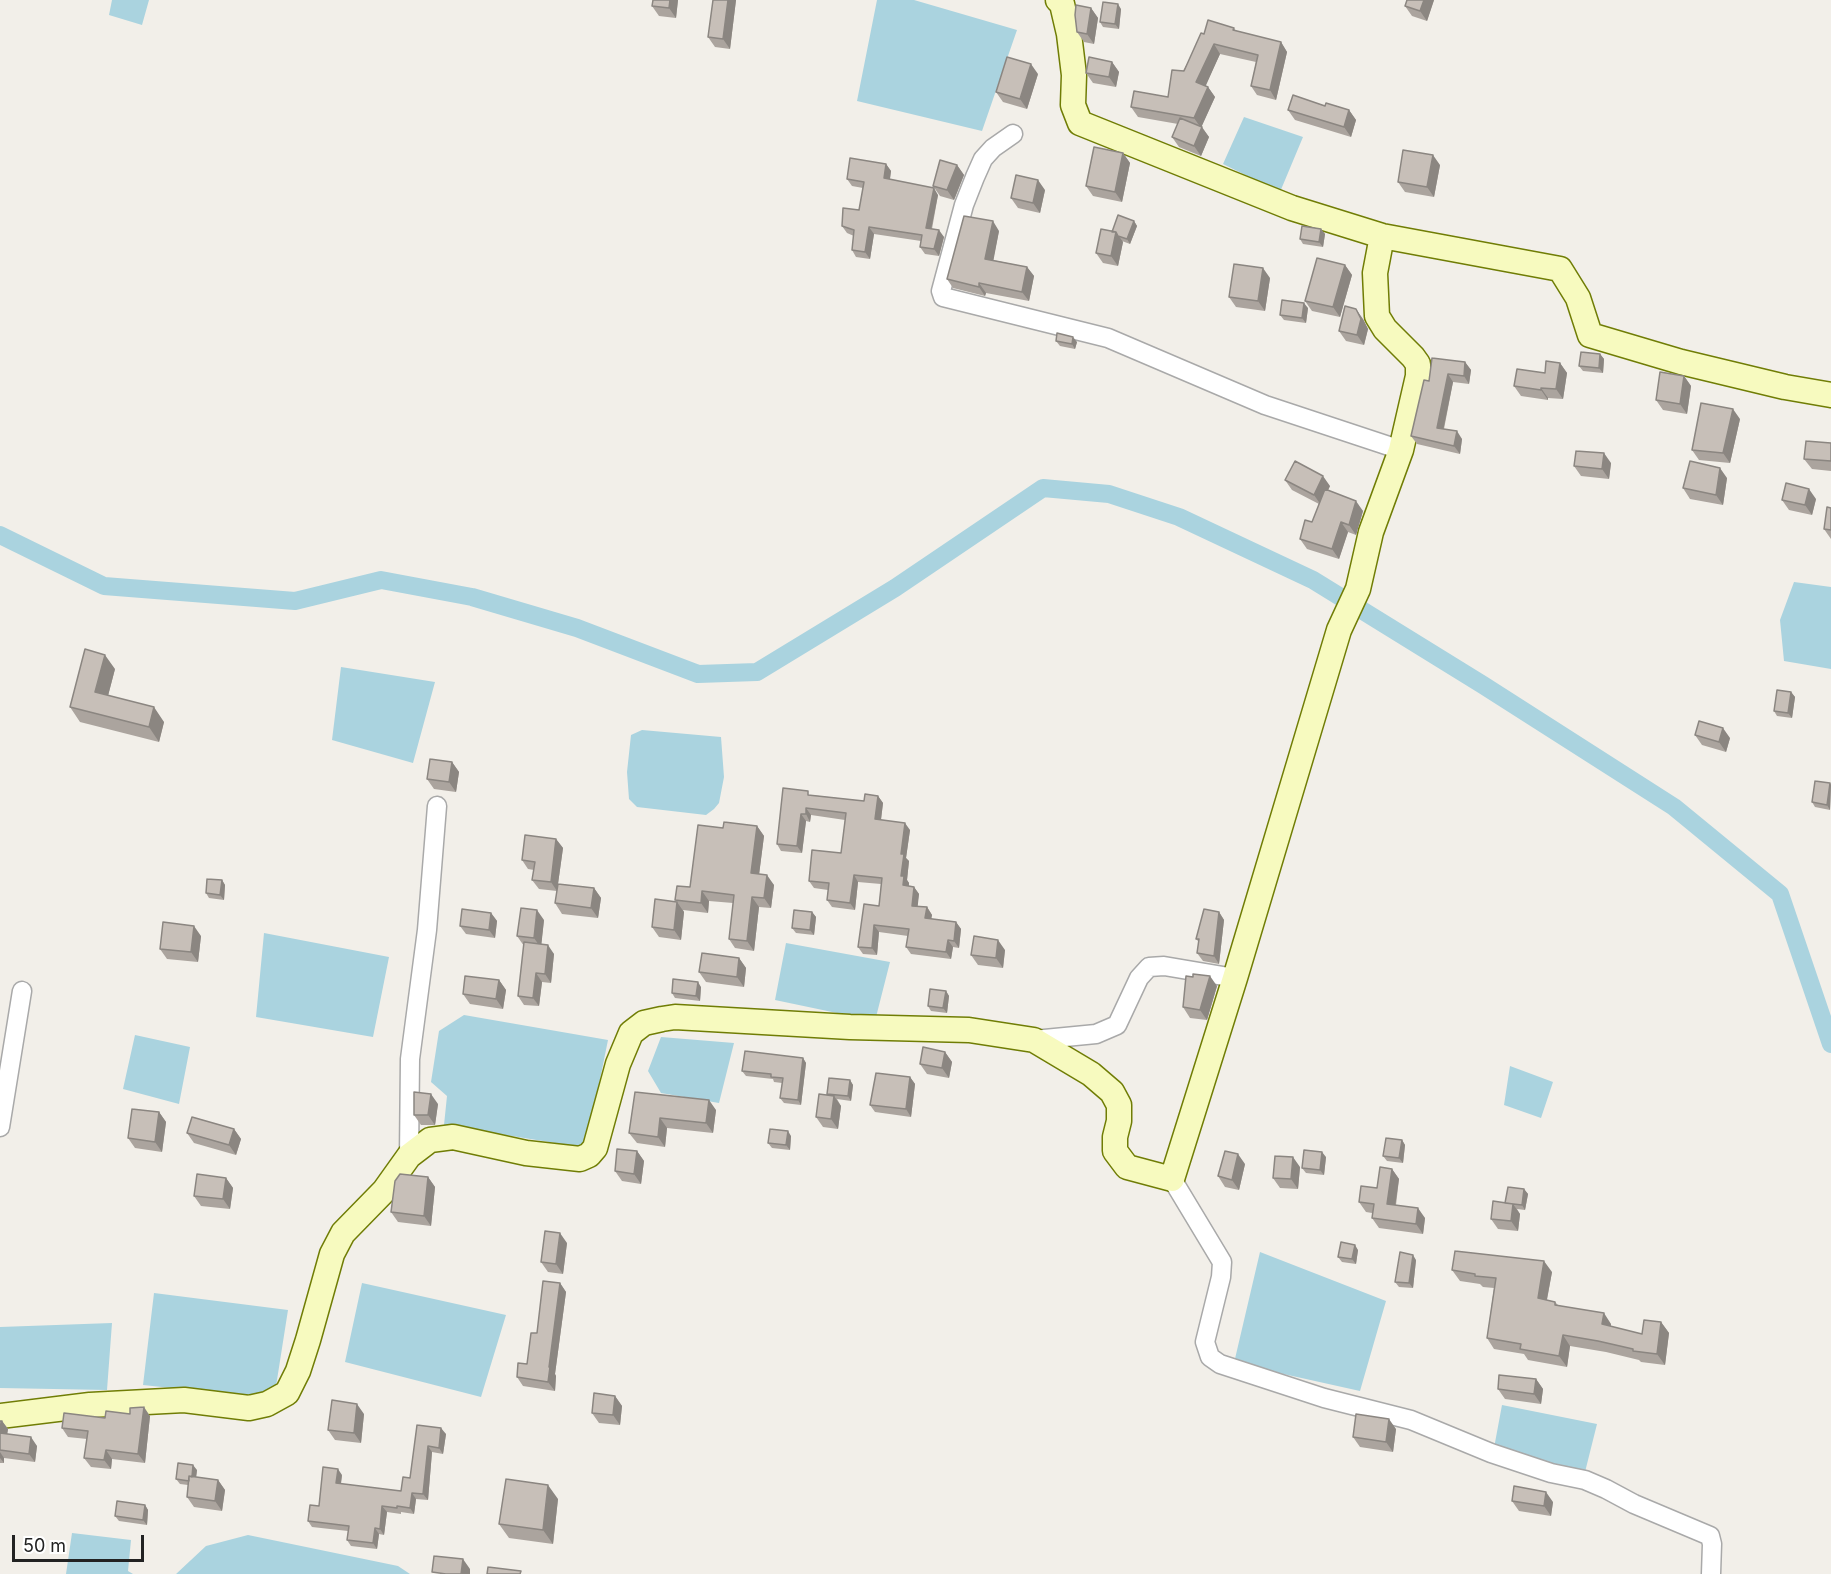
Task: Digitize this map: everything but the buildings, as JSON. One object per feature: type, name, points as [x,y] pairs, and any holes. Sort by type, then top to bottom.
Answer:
[{"type":"main road","points":[[1058,0],[1062,4],[1069,34],[1074,75],[1073,105],[1080,123],[1292,208],[1382,236],[1560,269],[1578,298],[1590,334],[1681,362],[1785,387],[1831,395]]},
{"type":"main road","points":[[0,1416],[90,1406],[184,1400],[249,1408],[267,1404],[287,1393],[298,1371],[332,1254],[343,1233],[384,1191],[409,1156],[430,1140],[453,1137],[526,1154],[580,1159],[589,1155],[595,1148],[618,1064],[631,1033],[644,1023],[675,1017],[850,1027],[969,1030],[1034,1040],[1091,1074],[1113,1092],[1119,1105],[1119,1121],[1114,1137],[1115,1151],[1127,1167],[1172,1179],[1340,630],[1358,589],[1371,532],[1401,450],[1418,376],[1418,364],[1385,329],[1377,316],[1375,273],[1382,236]]},
{"type":"street","points":[[1013,134],[993,148],[983,159],[975,177],[964,205],[940,291],[943,297],[1108,338],[1265,405],[1401,450]]},
{"type":"street","points":[[409,1156],[410,1059],[427,930],[437,806]]},
{"type":"street","points":[[1034,1040],[1096,1034],[1118,1025],[1139,978],[1149,967],[1164,966],[1235,978]]},
{"type":"street","points":[[0,1127],[22,991]]},
{"type":"street","points":[[1172,1179],[1222,1262],[1221,1277],[1205,1342],[1210,1357],[1220,1364],[1324,1398],[1411,1420],[1491,1453],[1551,1473],[1585,1480],[1606,1489],[1634,1504],[1710,1536],[1711,1574]]},
{"type":"water","points":[[112,0],[149,0],[142,25],[109,15]]},
{"type":"water","points":[[877,0],[914,0],[1017,30],[982,131],[857,101]]},
{"type":"water","points":[[1244,117],[1303,137],[1280,192],[1223,164]]},
{"type":"water","points":[[1794,582],[1831,587],[1831,669],[1784,661],[1780,620]]},
{"type":"water","points":[[341,667],[435,682],[413,763],[332,740]]},
{"type":"water","points":[[642,730],[721,737],[724,777],[719,803],[714,809],[706,815],[637,807],[629,799],[627,772],[631,735]]},
{"type":"water","points":[[264,933],[389,957],[373,1037],[256,1017]]},
{"type":"water","points":[[786,943],[890,962],[875,1021],[775,1000]]},
{"type":"water","points":[[464,1015],[608,1040],[586,1148],[444,1125],[447,1096],[431,1082],[439,1031]]},
{"type":"water","points":[[135,1035],[190,1047],[179,1104],[123,1089]]},
{"type":"water","points":[[661,1037],[734,1043],[719,1103],[661,1093],[648,1071]]},
{"type":"water","points":[[1510,1066],[1553,1082],[1541,1118],[1504,1105]]},
{"type":"water","points":[[1260,1252],[1386,1301],[1360,1391],[1234,1363]]},
{"type":"water","points":[[362,1283],[506,1315],[481,1397],[345,1362]]},
{"type":"water","points":[[154,1293],[288,1310],[274,1399],[143,1385]]},
{"type":"water","points":[[112,1323],[107,1390],[0,1388],[0,1327]]},
{"type":"water","points":[[1502,1405],[1597,1424],[1585,1472],[1494,1448]]},
{"type":"water","points":[[72,1533],[131,1540],[128,1571],[133,1574],[66,1574]]},
{"type":"water","points":[[248,1535],[398,1566],[410,1574],[176,1574],[206,1546]]},
{"type":"waterway","points":[[0,535],[104,586],[295,601],[381,580],[472,597],[577,628],[698,674],[757,672],[895,588],[1043,488],[1109,494],[1179,517],[1313,580],[1674,807],[1780,894],[1831,1044]]}]
